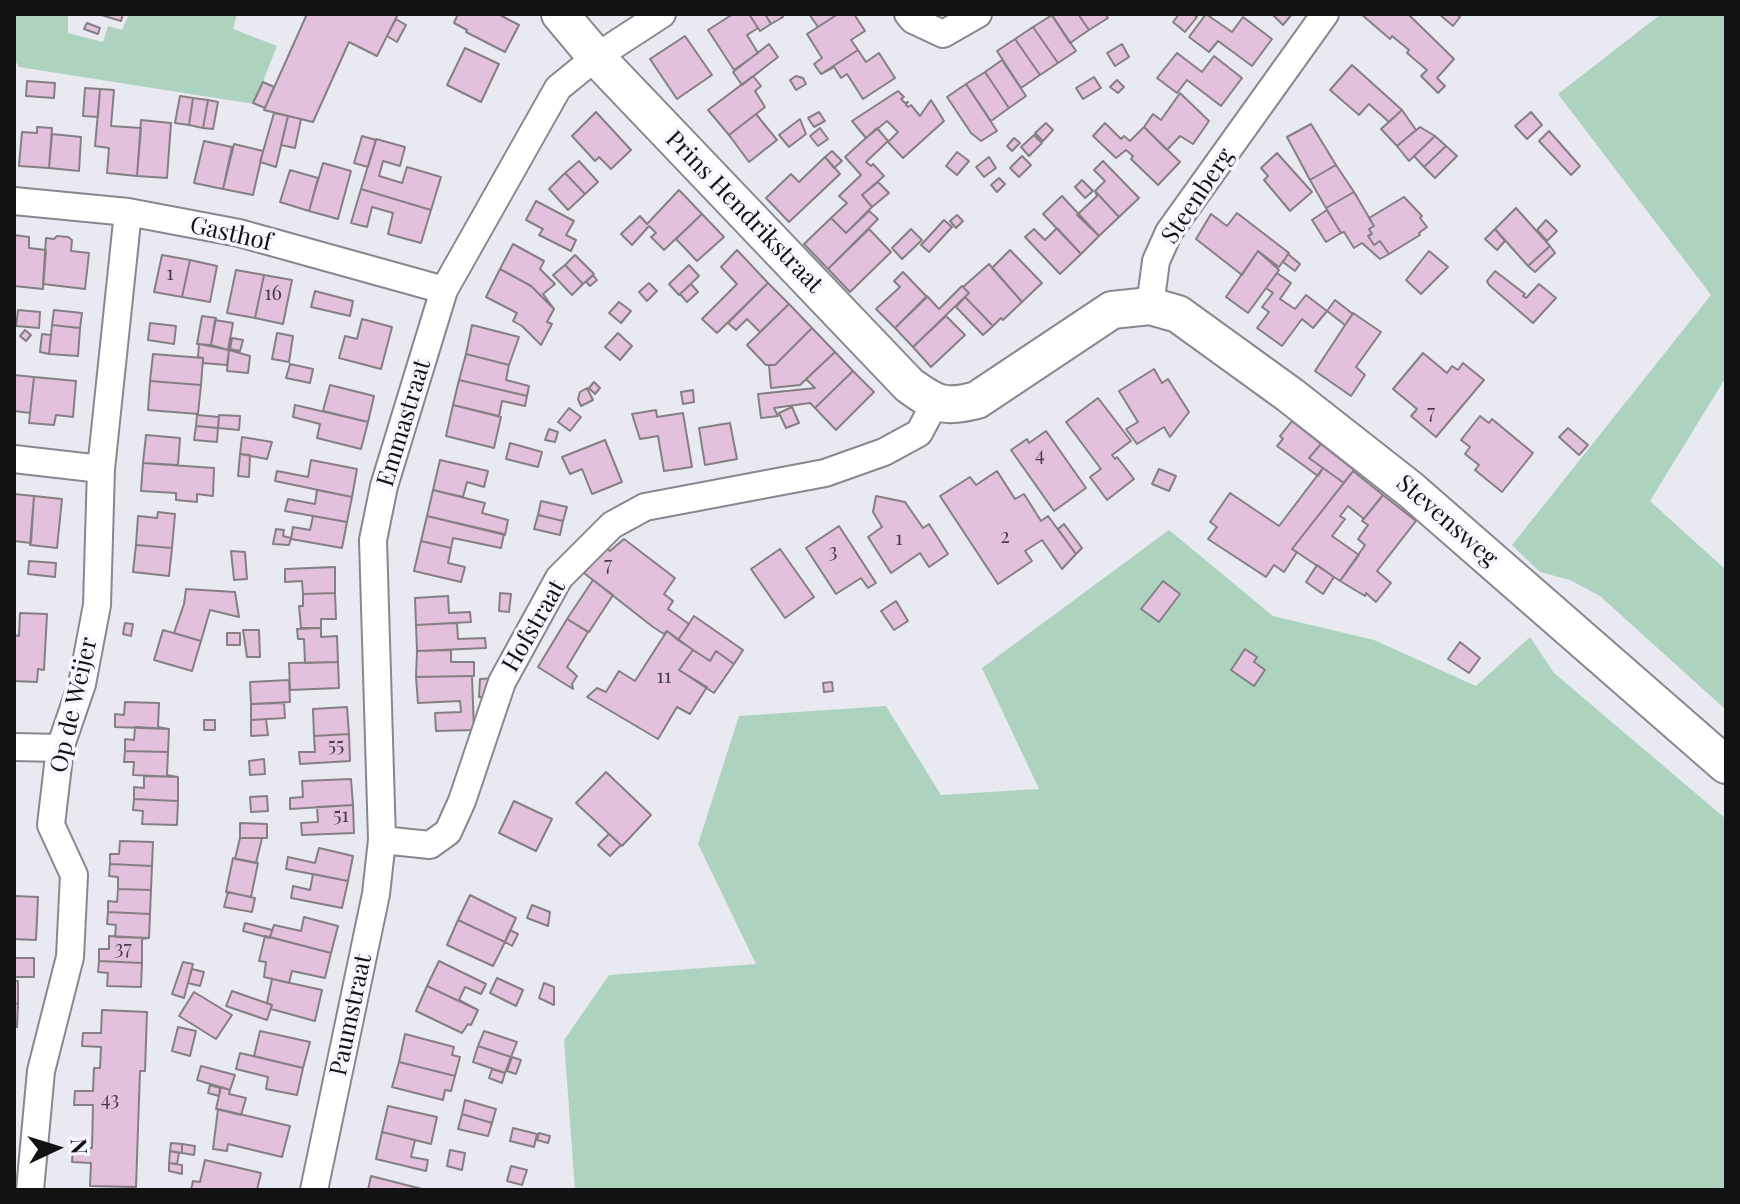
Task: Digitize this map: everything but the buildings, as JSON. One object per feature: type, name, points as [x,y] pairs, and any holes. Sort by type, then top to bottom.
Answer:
[{"type":"street","name":"Prins Hendrikstraat","points":[[560,14],[596,57],[909,385],[935,403]]},
{"type":"street","name":"Emmastraat","points":[[382,840],[373,540],[384,486],[444,290],[558,88],[596,57],[662,14]]},
{"type":"street","points":[[908,14],[913,20],[943,34],[978,14]]},
{"type":"street","name":"Steenberg","points":[[1150,306],[1156,261],[1169,232],[1325,14]]},
{"type":"street","name":"Gasthof","points":[[14,201],[128,212],[239,233],[444,290]]},
{"type":"street","name":"Op de Weijer","points":[[30,1190],[41,1071],[70,957],[74,875],[51,825],[60,748],[82,684],[97,605],[101,469],[128,212]]},
{"type":"street","points":[[935,403],[954,405],[977,400],[1112,310],[1150,306]]},
{"type":"street","name":"Stevensweg","points":[[1150,306],[1178,314],[1375,460],[1726,765]]},
{"type":"street","name":"Hofstraat","points":[[382,840],[430,845],[448,832],[462,801],[502,682],[559,578],[612,525],[645,507],[825,473],[884,452],[919,433],[935,403]]},
{"type":"street","points":[[14,459],[101,469]]},
{"type":"street","points":[[14,747],[60,748]]},
{"type":"street","name":"Paumstraat","points":[[314,1190],[376,894],[382,840]]},
{"type":"green space","points":[[14,14],[68,14],[68,33],[103,42],[108,26],[122,30],[129,14],[237,14],[233,29],[277,46],[254,104],[19,67],[14,59]]},
{"type":"green space","points":[[1661,14],[1726,14],[1726,377],[1650,501],[1726,570],[1726,710],[1600,596],[1570,580],[1540,572],[1512,545],[1711,295],[1558,94]]},
{"type":"green space","points":[[1169,530],[1273,616],[1374,640],[1476,686],[1530,637],[1554,673],[1726,819],[1726,1190],[575,1190],[564,1040],[609,975],[756,964],[698,844],[739,716],[886,706],[941,795],[1039,789],[982,668]]}]
